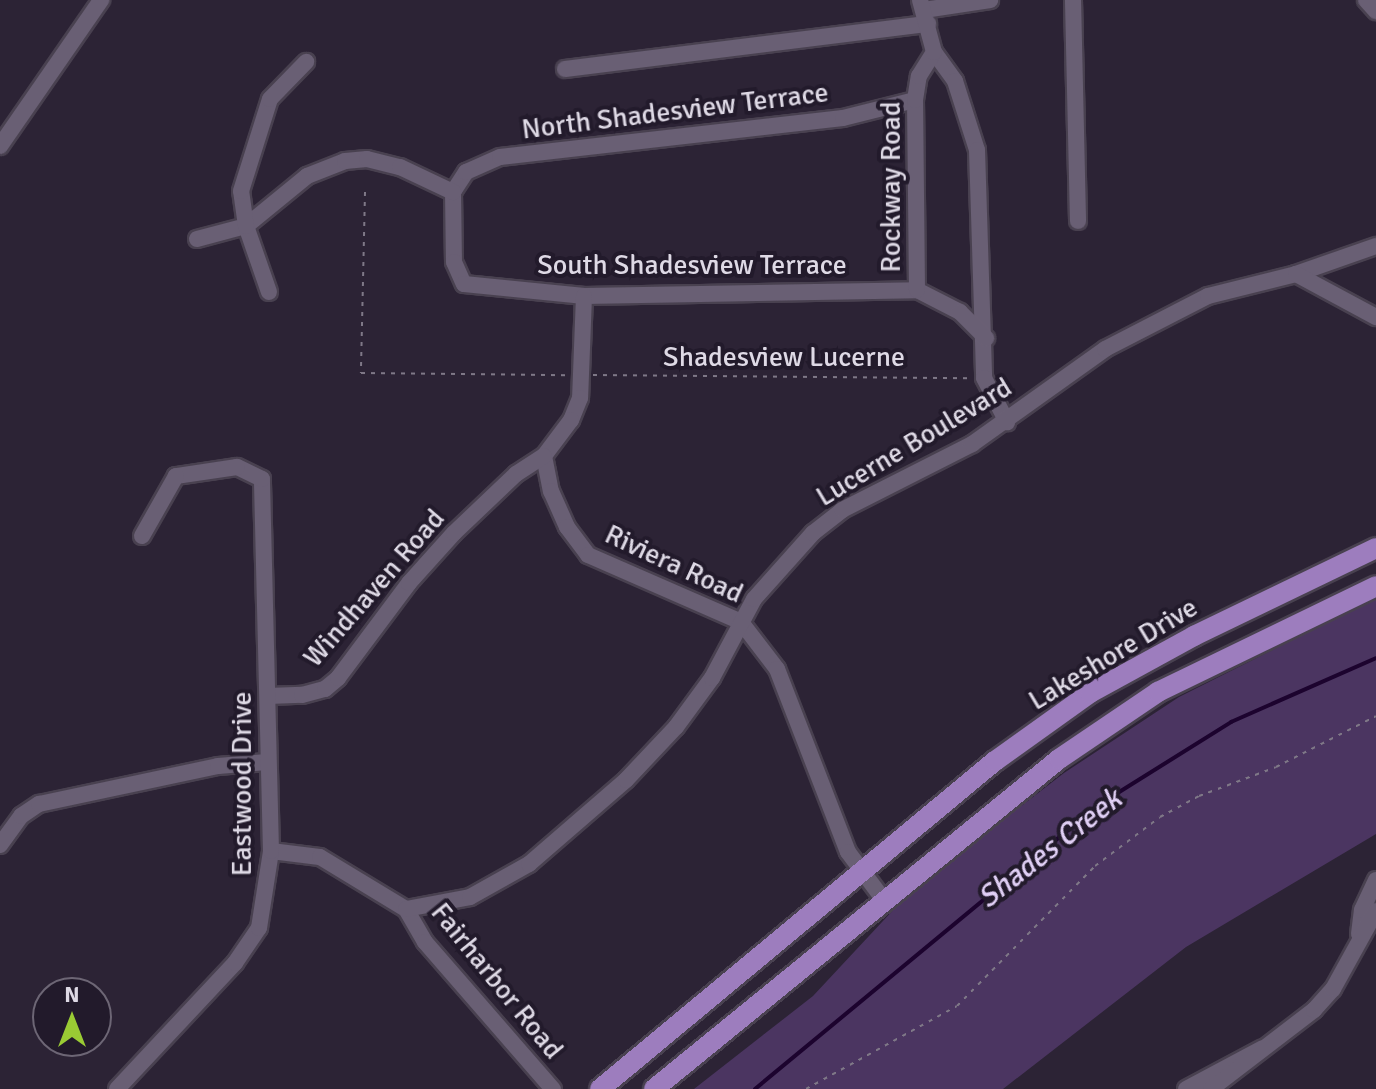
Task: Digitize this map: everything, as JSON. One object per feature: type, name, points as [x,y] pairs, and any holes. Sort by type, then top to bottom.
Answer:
[{"type":"main road","name":"Lakeshore Drive","points":[[600,1089],[995,761],[1090,693],[1194,636],[1374,555]]},
{"type":"main road","name":"Lakeshore Drive","points":[[654,1089],[1019,791],[1158,692],[1376,586]]},
{"type":"main road","points":[[995,761],[1019,791]]},
{"type":"street","points":[[0,146],[101,0]]},
{"type":"street","points":[[565,69],[990,0]]},
{"type":"street","points":[[1073,0],[1078,221]]},
{"type":"street","points":[[1366,0],[1376,11]]},
{"type":"street","points":[[924,11],[934,52],[955,81],[977,150],[986,338],[984,378],[1007,422]]},
{"type":"street","name":"Rockway Road","points":[[934,52],[919,76],[915,100],[917,290],[960,312],[986,338]]},
{"type":"street","points":[[269,292],[246,226],[241,191],[270,99],[306,62]]},
{"type":"street","name":"North Shadesview Terrace","points":[[453,192],[466,172],[500,157],[843,118],[915,100]]},
{"type":"street","points":[[197,239],[246,226],[307,176],[345,161],[367,159],[400,167],[453,192]]},
{"type":"street","name":"South Shadesview Terrace","points":[[453,192],[454,262],[464,284],[584,296],[917,290]]},
{"type":"street","name":"Lucerne Boulevard","points":[[406,909],[470,897],[529,864],[626,780],[676,727],[712,678],[741,622],[782,562],[842,510],[1007,422],[1105,349],[1164,317],[1208,296],[1296,274],[1376,246]]},
{"type":"street","points":[[1296,274],[1376,317]]},
{"type":"street","points":[[544,456],[571,420],[584,375],[584,296]]},
{"type":"street","name":"Riviera Road","points":[[544,456],[551,491],[567,527],[588,555],[741,622],[777,669],[848,852],[862,869]]},
{"type":"street","name":"Windhaven Road","points":[[268,696],[302,695],[338,678],[409,583],[454,533],[516,474],[544,456]]},
{"type":"street","name":"Eastwood Drive","points":[[117,1089],[235,963],[259,928],[271,851],[262,479],[237,467],[176,476],[142,536]]},
{"type":"street","points":[[0,845],[21,816],[39,804],[218,766],[267,762]]},
{"type":"street","name":"Fairharbor Road","points":[[271,851],[320,857],[406,909],[425,942],[553,1089]]},
{"type":"street","points":[[862,869],[883,899]]},
{"type":"street","points":[[1359,934],[1362,910],[1376,880]]},
{"type":"street","points":[[1211,1089],[1272,1044],[1333,989],[1359,934],[1376,911]]},
{"type":"street","points":[[1186,1089],[1238,1057],[1272,1044]]},
{"type":"path","name":"Shadesview Lucerne","points":[[365,192],[361,373],[984,378]]},
{"type":"path","points":[[806,1089],[957,1006],[1095,866],[1160,817],[1199,796],[1276,767],[1376,716]]},
{"type":"shaded area","points":[[1376,598],[1376,834],[1186,947],[1003,1089],[694,1089],[813,996],[910,892],[1064,773],[1179,697]]},
{"type":"waterway","name":"Shades Creek","points":[[755,1089],[1100,804],[1231,722],[1376,658]]}]
